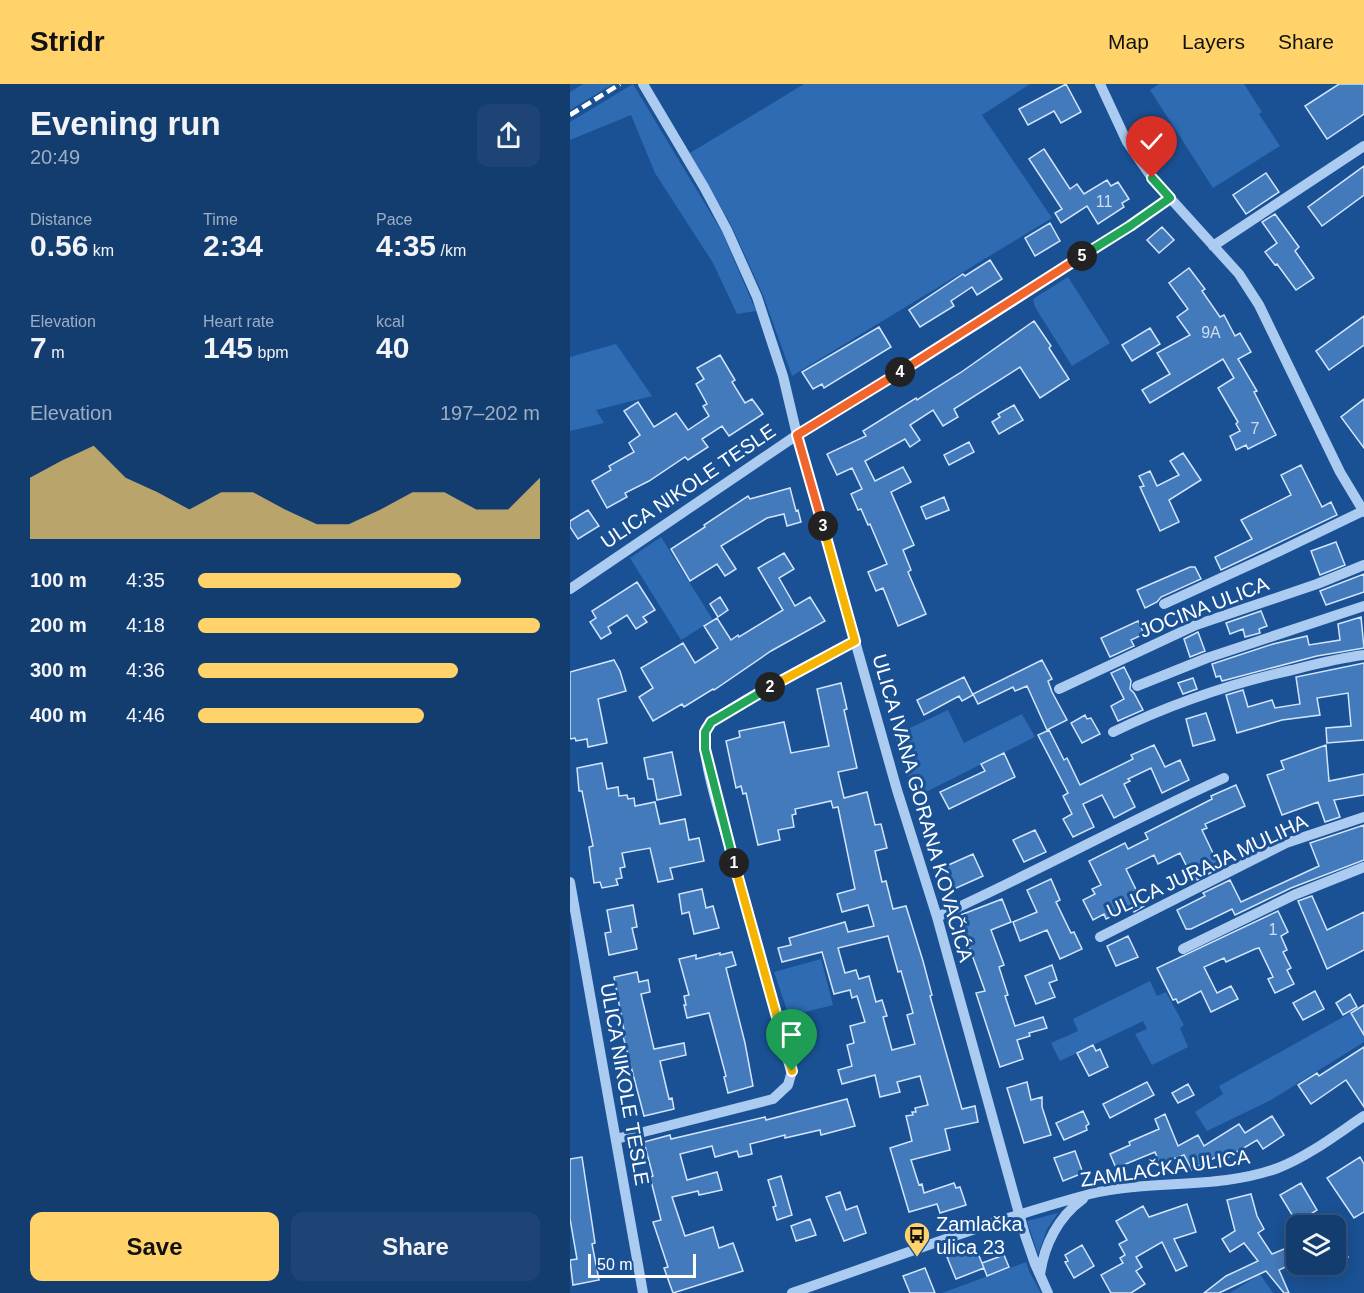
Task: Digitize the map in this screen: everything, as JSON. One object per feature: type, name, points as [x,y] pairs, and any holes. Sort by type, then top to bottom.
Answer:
[{"type":"street","name":"ULICA IVANA GORANA KOVAČIĆA","points":[[643,84],[718,213],[758,297],[783,376],[797,435],[897,790],[937,917],[1025,1235],[1048,1293]]},
{"type":"street","points":[[1100,84],[1127,142],[1152,178],[1239,274],[1259,305],[1340,472],[1364,511]]},
{"type":"street","points":[[1213,246],[1364,146]]},
{"type":"street","name":"ULICA NIKOLE TESLE","points":[[570,589],[797,435],[984,320],[1170,198]]},
{"type":"street","name":"JOCINA ULICA","points":[[1164,604],[1364,511]]},
{"type":"street","name":"JOCINA ULICA","points":[[1059,689],[1196,625],[1317,584],[1364,565]]},
{"type":"street","points":[[1137,686],[1206,658],[1364,606]]},
{"type":"street","points":[[616,1139],[773,1099],[788,1085],[792,1071],[749,924],[711,778],[705,749],[705,732],[707,727],[717,719],[764,690],[855,641]]},
{"type":"street","points":[[1113,732],[1152,713],[1222,688],[1343,658],[1364,655]]},
{"type":"street","points":[[937,917],[1014,882],[1159,808],[1224,778]]},
{"type":"street","name":"ULICA JURAJA MULIHA","points":[[1100,937],[1286,843],[1364,817]]},
{"type":"street","points":[[1183,949],[1294,895],[1364,867]]},
{"type":"street","name":"ULICA NIKOLE TESLE","points":[[570,882],[643,1293]]},
{"type":"street","name":"ZAMLAČKA ULICA","points":[[792,1293],[1020,1215],[1091,1194],[1123,1188],[1243,1177],[1260,1173],[1296,1160],[1364,1116]]},
{"type":"street","points":[[1040,1277],[1046,1246],[1054,1232],[1072,1209],[1091,1194]]},
{"type":"shaded area","points":[[583,84],[613,84],[570,110],[570,92]]},
{"type":"shaded area","points":[[633,84],[722,232],[756,311],[737,314],[713,263],[655,173],[631,115],[570,140],[570,122]]},
{"type":"shaded area","points":[[804,84],[1030,84],[982,115],[1052,218],[792,376],[763,295],[732,227],[690,153]]},
{"type":"shaded area","points":[[1159,84],[1244,84],[1262,112],[1259,114],[1280,146],[1213,188],[1150,90]]},
{"type":"shaded area","points":[[1068,277],[1110,343],[1072,366],[1035,307],[1033,299]]},
{"type":"shaded area","points":[[616,344],[652,396],[596,410],[604,423],[570,431],[570,357]]},
{"type":"shaded area","points":[[661,537],[713,620],[681,640],[630,558]]},
{"type":"shaded area","points":[[948,710],[964,743],[1022,714],[1035,737],[914,798],[895,735]]},
{"type":"shaded area","points":[[821,959],[833,1005],[789,1016],[774,972]]},
{"type":"shaded area","points":[[1150,981],[1157,996],[1166,992],[1184,1025],[1180,1028],[1188,1047],[1152,1065],[1135,1034],[1147,1029],[1143,1021],[1060,1061],[1051,1043],[1078,1031],[1073,1019]]},
{"type":"shaded area","points":[[1361,1007],[1364,1022],[1358,1026],[1364,1035],[1364,1042],[1271,1100],[1207,1131],[1195,1112],[1223,1094],[1219,1086]]},
{"type":"shaded area","points":[[1058,1213],[1047,1229],[1038,1254],[1027,1221]]},
{"type":"shaded area","points":[[1026,1262],[1041,1293],[942,1293]]},
{"type":"shaded area","points":[[1260,1274],[1273,1293],[1230,1293]]},
{"type":"building","points":[[1066,84],[1081,112],[1061,123],[1054,111],[1028,125],[1019,109]]},
{"type":"building","points":[[1339,84],[1364,84],[1364,114],[1327,139],[1305,106]]},
{"type":"building","points":[[1044,149],[1070,189],[1077,184],[1084,194],[1107,180],[1111,186],[1118,182],[1129,199],[1122,203],[1124,207],[1098,224],[1087,206],[1061,223],[1055,213],[1062,209],[1029,159]]},
{"type":"building","points":[[1364,166],[1364,195],[1322,226],[1308,207]]},
{"type":"building","points":[[1266,173],[1279,192],[1246,214],[1233,195]]},
{"type":"building","points":[[1275,214],[1299,247],[1295,251],[1314,278],[1296,290],[1265,252],[1277,243],[1262,222]]},
{"type":"building","points":[[1050,223],[1060,241],[1035,256],[1025,238]]},
{"type":"building","points":[[1162,227],[1174,240],[1159,253],[1147,240]]},
{"type":"building","points":[[990,260],[1002,279],[977,295],[972,287],[951,301],[954,306],[920,327],[909,310],[963,274],[965,276]]},
{"type":"building","points":[[1189,268],[1205,289],[1202,291],[1220,317],[1224,315],[1235,336],[1240,333],[1251,352],[1238,359],[1257,391],[1254,392],[1276,435],[1248,449],[1246,445],[1236,450],[1230,436],[1240,431],[1236,424],[1238,422],[1218,388],[1234,378],[1223,359],[1150,403],[1142,390],[1170,374],[1157,353],[1190,335],[1177,317],[1188,309],[1169,283]]},
{"type":"building","points":[[1364,316],[1364,345],[1329,370],[1316,351]]},
{"type":"building","points":[[1034,321],[1069,379],[1040,398],[1020,367],[954,409],[958,417],[943,426],[933,410],[910,425],[920,440],[910,447],[905,439],[865,461],[875,481],[903,467],[911,482],[891,492],[914,545],[903,550],[911,570],[908,572],[926,614],[898,626],[883,588],[876,591],[868,572],[887,564],[870,524],[868,525],[861,509],[858,510],[851,494],[862,489],[852,468],[837,475],[827,454],[866,436],[863,431],[960,373]]},
{"type":"building","points":[[879,327],[891,347],[824,388],[822,384],[813,389],[802,372]]},
{"type":"building","points":[[1150,328],[1160,344],[1132,361],[1122,345]]},
{"type":"building","points":[[720,355],[735,380],[732,382],[745,403],[752,399],[763,414],[729,436],[722,426],[702,439],[708,447],[688,460],[685,457],[649,481],[625,493],[627,497],[607,508],[592,481],[611,470],[609,466],[634,452],[629,443],[640,435],[624,411],[638,402],[654,427],[676,413],[688,430],[709,416],[703,406],[707,404],[696,384],[704,379],[697,368]]},
{"type":"building","points":[[1364,399],[1364,448],[1341,417]]},
{"type":"building","points":[[1014,405],[1023,420],[999,434],[992,422],[1000,417],[998,414]]},
{"type":"building","points":[[969,442],[974,452],[949,465],[944,455]]},
{"type":"building","points":[[1183,453],[1201,480],[1169,500],[1179,522],[1160,531],[1140,487],[1144,486],[1139,476],[1150,471],[1157,486],[1179,475],[1170,461]]},
{"type":"building","points":[[1301,465],[1322,507],[1331,502],[1337,515],[1221,570],[1215,557],[1252,539],[1241,520],[1291,495],[1281,475]]},
{"type":"building","points":[[790,488],[801,522],[787,526],[784,514],[767,518],[721,546],[736,569],[725,576],[717,564],[690,581],[671,549],[748,496],[750,499]]},
{"type":"building","points":[[944,497],[949,510],[926,519],[921,507]]},
{"type":"building","points":[[588,510],[599,526],[578,539],[570,527],[570,521]]},
{"type":"building","points":[[1336,542],[1345,565],[1320,575],[1311,551]]},
{"type":"building","points":[[784,553],[794,569],[779,578],[795,606],[810,597],[825,621],[771,651],[714,690],[684,707],[682,704],[653,721],[639,697],[653,688],[641,668],[683,643],[695,663],[718,648],[704,626],[717,618],[731,640],[783,610],[758,568]]},
{"type":"building","points":[[1190,567],[1195,567],[1201,579],[1161,597],[1157,602],[1145,608],[1137,590]]},
{"type":"building","points":[[1364,574],[1364,592],[1326,605],[1320,591]]},
{"type":"building","points":[[637,582],[655,610],[643,617],[647,622],[636,629],[627,615],[608,627],[611,633],[601,639],[590,622],[596,618],[592,611]]},
{"type":"building","points":[[720,597],[728,610],[718,617],[710,604]]},
{"type":"building","points":[[1261,611],[1267,626],[1259,629],[1260,633],[1245,637],[1243,629],[1230,634],[1226,623]]},
{"type":"building","points":[[1361,617],[1364,648],[1317,656],[1222,681],[1220,676],[1216,677],[1212,664],[1273,644],[1307,636],[1309,645],[1340,640],[1338,624]]},
{"type":"building","points":[[1138,621],[1144,634],[1131,640],[1134,646],[1110,657],[1101,638]]},
{"type":"building","points":[[1198,632],[1205,651],[1190,657],[1184,639]]},
{"type":"building","points":[[614,660],[626,691],[598,699],[607,743],[588,747],[587,739],[576,741],[575,738],[570,739],[570,672]]},
{"type":"building","points":[[1042,660],[1052,679],[1048,681],[1052,692],[1067,720],[1047,730],[1027,686],[1015,691],[1013,687],[978,704],[973,694]]},
{"type":"building","points":[[1364,663],[1364,740],[1327,743],[1326,728],[1351,726],[1348,693],[1317,698],[1320,715],[1282,720],[1237,733],[1226,695],[1243,690],[1248,707],[1272,700],[1275,708],[1300,704],[1296,677]]},
{"type":"building","points":[[1124,667],[1131,681],[1130,689],[1143,710],[1118,721],[1111,706],[1124,699],[1111,673]]},
{"type":"building","points":[[964,677],[973,695],[962,701],[959,696],[924,715],[917,700]]},
{"type":"building","points":[[1193,678],[1197,689],[1183,694],[1178,683]]},
{"type":"building","points":[[841,683],[847,709],[844,710],[857,768],[838,772],[844,798],[867,792],[875,825],[881,824],[887,848],[875,851],[882,882],[886,881],[893,909],[906,906],[962,1109],[975,1106],[978,1122],[945,1129],[950,1150],[911,1160],[924,1193],[954,1183],[956,1188],[960,1187],[966,1205],[940,1213],[937,1204],[909,1212],[890,1148],[912,1141],[906,1116],[913,1115],[912,1112],[916,1112],[915,1108],[928,1105],[920,1076],[897,1082],[900,1092],[880,1097],[875,1075],[842,1084],[838,1070],[852,1066],[847,1045],[854,1043],[850,1026],[865,1022],[857,996],[852,998],[850,990],[834,994],[822,952],[782,962],[778,948],[791,945],[789,938],[845,922],[848,932],[874,926],[868,905],[842,912],[837,894],[855,889],[838,807],[833,808],[831,801],[795,809],[796,814],[792,815],[794,827],[778,830],[780,840],[758,845],[746,793],[743,794],[741,786],[736,788],[726,741],[740,737],[739,731],[784,722],[791,753],[829,746],[817,689]],"holes":[[[888,936],[898,972],[901,971],[913,1013],[907,1015],[915,1044],[892,1050],[883,1017],[887,1016],[882,1000],[876,1002],[869,976],[859,979],[856,970],[845,973],[838,948]]]},
{"type":"building","points":[[1206,713],[1215,740],[1193,746],[1186,719]]},
{"type":"building","points":[[1085,715],[1087,719],[1091,718],[1100,734],[1082,743],[1071,723]]},
{"type":"building","points":[[1049,730],[1064,760],[1067,758],[1080,785],[1133,759],[1131,755],[1154,745],[1165,767],[1180,760],[1189,780],[1162,793],[1151,768],[1128,779],[1130,781],[1124,784],[1135,807],[1114,818],[1102,795],[1083,804],[1094,827],[1073,837],[1063,819],[1072,814],[1063,796],[1068,793],[1038,735]]},
{"type":"building","points":[[1326,745],[1329,781],[1364,774],[1364,795],[1334,800],[1340,817],[1325,822],[1318,802],[1282,815],[1267,775],[1284,769],[1281,761]]},
{"type":"building","points":[[672,752],[681,795],[657,800],[653,779],[648,779],[644,758]]},
{"type":"building","points":[[1004,753],[1015,777],[949,809],[940,792],[985,771],[981,764]]},
{"type":"building","points":[[602,763],[607,789],[618,787],[619,796],[627,795],[628,799],[634,798],[635,806],[655,802],[660,824],[685,819],[689,840],[699,838],[704,861],[670,868],[673,879],[658,882],[650,848],[622,853],[625,867],[620,868],[622,878],[616,879],[618,885],[602,888],[600,882],[594,883],[589,847],[593,846],[582,791],[579,791],[577,768]]},
{"type":"building","points":[[1236,785],[1245,806],[1205,824],[1207,828],[1202,830],[1220,868],[1197,880],[1194,874],[1191,875],[1180,853],[1158,864],[1154,855],[1126,869],[1144,906],[1134,912],[1131,907],[1106,919],[1104,914],[1093,920],[1083,900],[1095,894],[1092,889],[1101,885],[1089,861],[1125,843],[1128,849],[1148,839],[1145,833],[1212,799],[1211,796]]},
{"type":"building","points":[[1364,825],[1364,860],[1291,888],[1235,915],[1232,909],[1191,929],[1186,929],[1177,910],[1205,896],[1203,893],[1230,880],[1241,902],[1319,866],[1310,843]]},
{"type":"building","points":[[1035,830],[1046,852],[1024,862],[1013,840]]},
{"type":"building","points":[[973,854],[983,876],[954,889],[944,867]]},
{"type":"building","points":[[1051,879],[1060,900],[1056,902],[1071,933],[1074,932],[1082,949],[1060,959],[1047,930],[1020,941],[1013,922],[1037,912],[1027,890]]},
{"type":"building","points":[[702,889],[706,908],[713,906],[719,928],[694,934],[689,912],[682,914],[679,894]]},
{"type":"building","points":[[1312,896],[1327,930],[1364,912],[1364,950],[1327,969],[1298,901]]},
{"type":"building","points":[[1002,899],[1011,922],[991,930],[1004,965],[999,967],[1015,1026],[1043,1017],[1047,1028],[1029,1033],[1030,1036],[1017,1040],[1023,1059],[1000,1067],[976,993],[985,991],[958,916]]},
{"type":"building","points":[[633,905],[637,927],[632,928],[637,949],[609,955],[605,933],[611,932],[607,910]]},
{"type":"building","points":[[1278,911],[1288,932],[1281,936],[1287,950],[1283,952],[1291,968],[1287,970],[1294,984],[1275,993],[1268,979],[1273,977],[1259,948],[1226,962],[1224,958],[1204,967],[1217,993],[1231,986],[1238,999],[1211,1012],[1201,991],[1178,1003],[1176,999],[1173,1000],[1157,968]]},
{"type":"building","points":[[1128,936],[1138,957],[1116,966],[1107,946]]},
{"type":"building","points":[[732,952],[736,965],[726,968],[753,1086],[728,1093],[724,1077],[726,1076],[709,1013],[687,1018],[684,996],[689,995],[679,959],[696,955],[696,959]]},
{"type":"building","points":[[1052,965],[1057,980],[1049,983],[1055,997],[1036,1004],[1025,976]]},
{"type":"building","points":[[637,972],[639,982],[648,980],[650,992],[641,994],[654,1049],[684,1043],[686,1055],[660,1061],[669,1099],[672,1098],[674,1109],[644,1116],[623,1036],[625,1036],[614,977]]},
{"type":"building","points":[[1315,991],[1324,1009],[1303,1020],[1293,1003]]},
{"type":"building","points":[[1350,994],[1357,1007],[1343,1015],[1336,1003]]},
{"type":"building","points":[[1364,1005],[1364,1035],[1351,1013]]},
{"type":"building","points":[[1093,1045],[1096,1051],[1100,1049],[1108,1067],[1089,1076],[1077,1053]]},
{"type":"building","points":[[1364,1047],[1364,1107],[1346,1080],[1311,1104],[1298,1085],[1317,1073],[1319,1076]]},
{"type":"building","points":[[1027,1082],[1031,1100],[1042,1097],[1042,1107],[1051,1135],[1024,1143],[1007,1088]]},
{"type":"building","points":[[1147,1082],[1154,1095],[1110,1118],[1103,1104]]},
{"type":"building","points":[[1188,1084],[1194,1095],[1178,1103],[1172,1093]]},
{"type":"building","points":[[847,1099],[855,1126],[821,1135],[820,1130],[785,1138],[785,1135],[750,1144],[752,1154],[739,1157],[737,1151],[715,1157],[712,1146],[680,1154],[687,1180],[717,1172],[722,1190],[699,1195],[698,1191],[672,1197],[685,1236],[713,1227],[719,1248],[733,1243],[743,1271],[673,1293],[664,1268],[668,1267],[653,1222],[661,1220],[644,1142],[670,1135],[671,1139],[765,1117],[766,1120]]},
{"type":"building","points":[[1083,1111],[1089,1124],[1086,1126],[1087,1130],[1064,1140],[1056,1123]]},
{"type":"building","points":[[1165,1114],[1178,1146],[1198,1135],[1204,1146],[1239,1124],[1245,1133],[1272,1116],[1284,1135],[1263,1149],[1257,1140],[1222,1161],[1218,1156],[1192,1170],[1184,1155],[1160,1164],[1155,1152],[1116,1168],[1110,1154],[1130,1145],[1129,1142],[1159,1129],[1155,1119]]},
{"type":"building","points":[[1075,1151],[1083,1173],[1063,1181],[1054,1158]]},
{"type":"building","points":[[582,1157],[595,1243],[592,1244],[599,1280],[573,1285],[570,1260],[577,1259],[570,1219],[570,1159]]},
{"type":"building","points":[[1360,1157],[1364,1164],[1364,1212],[1354,1218],[1327,1178]]},
{"type":"building","points":[[781,1176],[792,1215],[777,1220],[773,1207],[776,1206],[768,1180]]},
{"type":"building","points":[[1301,1183],[1317,1210],[1309,1215],[1292,1215],[1280,1195]]},
{"type":"building","points":[[840,1192],[846,1210],[857,1206],[866,1233],[844,1241],[826,1197]]},
{"type":"building","points":[[1251,1194],[1257,1216],[1264,1229],[1258,1233],[1272,1254],[1286,1248],[1286,1267],[1279,1270],[1289,1293],[1284,1293],[1266,1271],[1219,1293],[1204,1293],[1226,1276],[1258,1261],[1244,1243],[1230,1252],[1222,1239],[1235,1231],[1227,1200]]},
{"type":"building","points":[[1187,1204],[1196,1232],[1174,1239],[1187,1266],[1176,1271],[1162,1242],[1136,1257],[1142,1267],[1136,1271],[1145,1284],[1131,1293],[1111,1293],[1101,1275],[1123,1263],[1120,1258],[1125,1255],[1119,1244],[1127,1240],[1116,1221],[1143,1206],[1149,1217]]},
{"type":"building","points":[[810,1219],[816,1235],[796,1241],[791,1226]]},
{"type":"building","points":[[1082,1245],[1094,1266],[1074,1278],[1065,1262],[1068,1261],[1065,1255]]},
{"type":"building","points":[[975,1246],[984,1268],[956,1279],[947,1257]]},
{"type":"building","points":[[1004,1255],[1009,1267],[987,1276],[982,1263]]},
{"type":"building","points":[[925,1268],[935,1293],[910,1293],[903,1276]]},
{"type":"railway","points":[[570,115],[620,84]]},
{"type":"place","name":"Zamlačka ulica 23","points":[[917,1258]]},
{"type":"route","points":[[792,1071],[749,924],[711,778],[704,740],[707,727],[711,722],[764,690],[855,641],[797,435],[984,320],[1170,198],[1152,178]]}]
